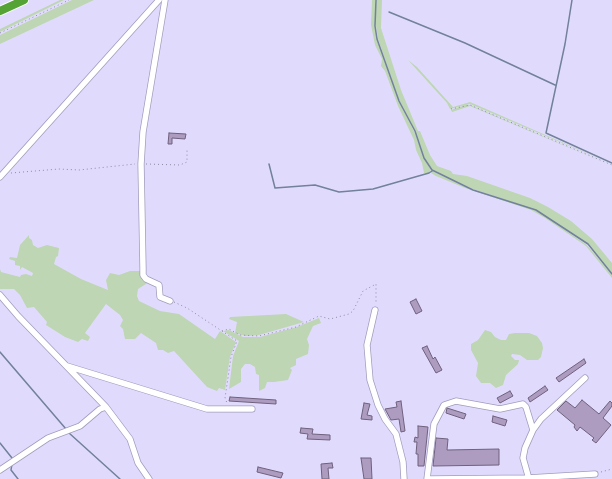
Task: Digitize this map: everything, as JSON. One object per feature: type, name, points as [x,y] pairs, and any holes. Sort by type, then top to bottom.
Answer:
[{"type":"highway","points":[[0,12],[24,0]]},
{"type":"street","points":[[2,175],[159,0]]},
{"type":"street","points":[[165,0],[146,106],[141,164],[143,275],[150,281],[159,285],[160,297],[170,301]]},
{"type":"street","points":[[0,295],[18,316],[106,407],[130,440],[138,463],[148,479]]},
{"type":"street","points":[[375,310],[367,345],[370,380],[381,412],[396,434],[403,462],[404,479]]},
{"type":"street","points":[[67,366],[207,409],[252,410]]},
{"type":"street","points":[[528,478],[523,458],[525,448],[533,430],[541,419],[585,378]]},
{"type":"street","points":[[533,430],[526,407],[523,404],[500,409],[456,401],[444,405],[434,424],[428,479],[528,478],[595,474]]},
{"type":"street","points":[[0,470],[48,438],[80,426],[100,409],[106,407]]},
{"type":"path","points":[[0,33],[69,0]]},
{"type":"path","points":[[451,109],[470,105],[612,164]]},
{"type":"path","points":[[2,175],[59,169],[79,170],[141,164],[180,165],[187,162],[187,149]]},
{"type":"path","points":[[222,331],[225,329],[240,335],[259,336],[296,327],[319,316],[330,319],[349,314],[353,312],[363,292],[376,284],[375,310]]},
{"type":"path","points":[[170,301],[187,308],[237,341],[231,357],[225,398],[227,402],[226,410]]},
{"type":"path","points":[[595,474],[612,469]]},
{"type":"green space","points":[[60,0],[64,0],[0,32],[0,29]]},
{"type":"green space","points":[[72,0],[94,0],[0,44],[0,35]]},
{"type":"green space","points":[[372,0],[375,0],[375,26],[377,40],[399,101],[414,131],[424,158],[431,170],[429,173],[424,173],[414,140],[398,106],[385,71],[381,66],[382,59],[375,45],[371,25]]},
{"type":"green space","points":[[376,0],[382,0],[381,28],[401,90],[418,131],[420,131],[430,155],[437,166],[451,171],[453,174],[467,176],[530,198],[571,221],[592,239],[612,263],[612,274],[588,244],[536,210],[473,189],[432,170],[424,158],[415,130],[399,100],[378,39],[376,26]]},
{"type":"green space","points":[[408,60],[417,67],[453,107],[470,102],[612,164],[470,104],[450,109],[447,103]]},
{"type":"green space","points":[[470,105],[612,166],[470,106],[452,112],[451,110]]},
{"type":"green space","points":[[432,171],[472,190],[536,210],[587,245],[612,275],[612,278],[586,246],[545,218],[531,210],[465,188],[436,176],[431,173]]},
{"type":"green space","points":[[29,235],[33,245],[38,248],[47,245],[59,248],[58,256],[56,257],[54,264],[81,279],[108,290],[106,280],[110,273],[119,275],[130,271],[142,271],[149,282],[138,289],[137,296],[139,301],[160,311],[179,314],[215,339],[220,331],[236,342],[230,357],[225,390],[219,388],[217,391],[207,387],[174,351],[168,353],[163,350],[158,350],[156,343],[141,333],[135,339],[125,339],[123,329],[120,326],[123,320],[120,315],[106,304],[85,333],[90,337],[88,341],[82,339],[78,342],[65,337],[46,325],[47,322],[34,307],[27,308],[20,295],[14,289],[0,289],[0,269],[1,272],[20,277],[21,275],[26,274],[32,276],[33,273],[22,267],[20,270],[20,266],[15,265],[15,261],[9,259],[10,257],[17,258],[20,245]]},
{"type":"green space","points":[[286,314],[304,322],[259,335],[246,336],[235,333],[237,322],[229,319],[230,317]]},
{"type":"green space","points":[[319,318],[321,323],[313,326],[307,339],[309,345],[308,354],[296,359],[296,365],[290,368],[292,370],[288,380],[267,382],[265,388],[259,391],[259,375],[256,374],[255,367],[250,364],[245,364],[241,369],[241,382],[229,389],[233,356],[239,341],[223,331],[229,330],[243,337],[260,337],[297,327]]},
{"type":"green space","points":[[485,330],[491,332],[495,337],[501,340],[506,340],[509,334],[515,333],[529,333],[537,336],[542,343],[543,348],[541,357],[538,360],[527,360],[520,355],[512,354],[511,356],[515,360],[519,360],[518,364],[506,375],[503,385],[496,388],[490,383],[481,383],[476,376],[478,363],[471,350],[471,344],[478,340]]},
{"type":"building","points":[[169,133],[186,134],[185,139],[172,138],[172,144],[168,144]]},
{"type":"building","points":[[416,299],[422,311],[416,314],[410,302]]},
{"type":"building","points":[[427,346],[433,359],[435,357],[442,370],[436,373],[422,348]]},
{"type":"building","points":[[584,359],[586,363],[559,382],[556,378]]},
{"type":"building","points":[[545,386],[548,390],[530,402],[528,398]]},
{"type":"building","points":[[510,391],[513,396],[500,403],[497,398]]},
{"type":"building","points":[[230,397],[276,400],[276,404],[229,401]]},
{"type":"building","points":[[582,400],[599,414],[610,401],[612,403],[612,406],[603,418],[611,425],[596,443],[592,440],[594,438],[580,427],[577,431],[574,427],[575,425],[557,410],[566,401],[575,408]]},
{"type":"building","points":[[401,401],[405,431],[401,432],[399,419],[391,420],[385,409],[397,407],[396,402]]},
{"type":"building","points":[[364,403],[370,404],[367,415],[372,416],[372,420],[361,419]]},
{"type":"building","points":[[447,408],[466,414],[464,419],[446,413]]},
{"type":"building","points":[[493,416],[507,420],[505,426],[492,422]]},
{"type":"building","points":[[418,426],[428,427],[424,466],[418,466],[418,454],[416,454],[417,442],[414,442],[415,437],[418,438]]},
{"type":"building","points":[[301,428],[313,429],[312,434],[330,435],[330,440],[307,439],[308,434],[300,433]]},
{"type":"building","points":[[436,438],[448,439],[447,450],[499,449],[499,465],[433,466]]},
{"type":"building","points":[[361,458],[371,458],[372,479],[364,479]]},
{"type":"building","points":[[332,463],[333,468],[328,468],[329,479],[322,479],[321,464]]},
{"type":"building","points":[[258,467],[283,473],[281,478],[257,472]]},
{"type":"waterway","points":[[376,0],[375,26],[377,39],[399,101],[415,131],[424,158],[432,170],[473,190],[536,210],[588,244],[612,274]]},
{"type":"waterway","points":[[572,0],[565,44],[546,133],[612,163]]},
{"type":"waterway","points":[[389,12],[465,43],[555,85]]},
{"type":"waterway","points":[[269,164],[275,188],[315,185],[339,192],[373,189],[432,171]]},
{"type":"waterway","points":[[0,352],[66,429]]},
{"type":"waterway","points":[[69,433],[120,479]]},
{"type":"waterway","points":[[0,443],[12,458]]},
{"type":"waterway","points":[[12,464],[11,470],[18,479]]}]
